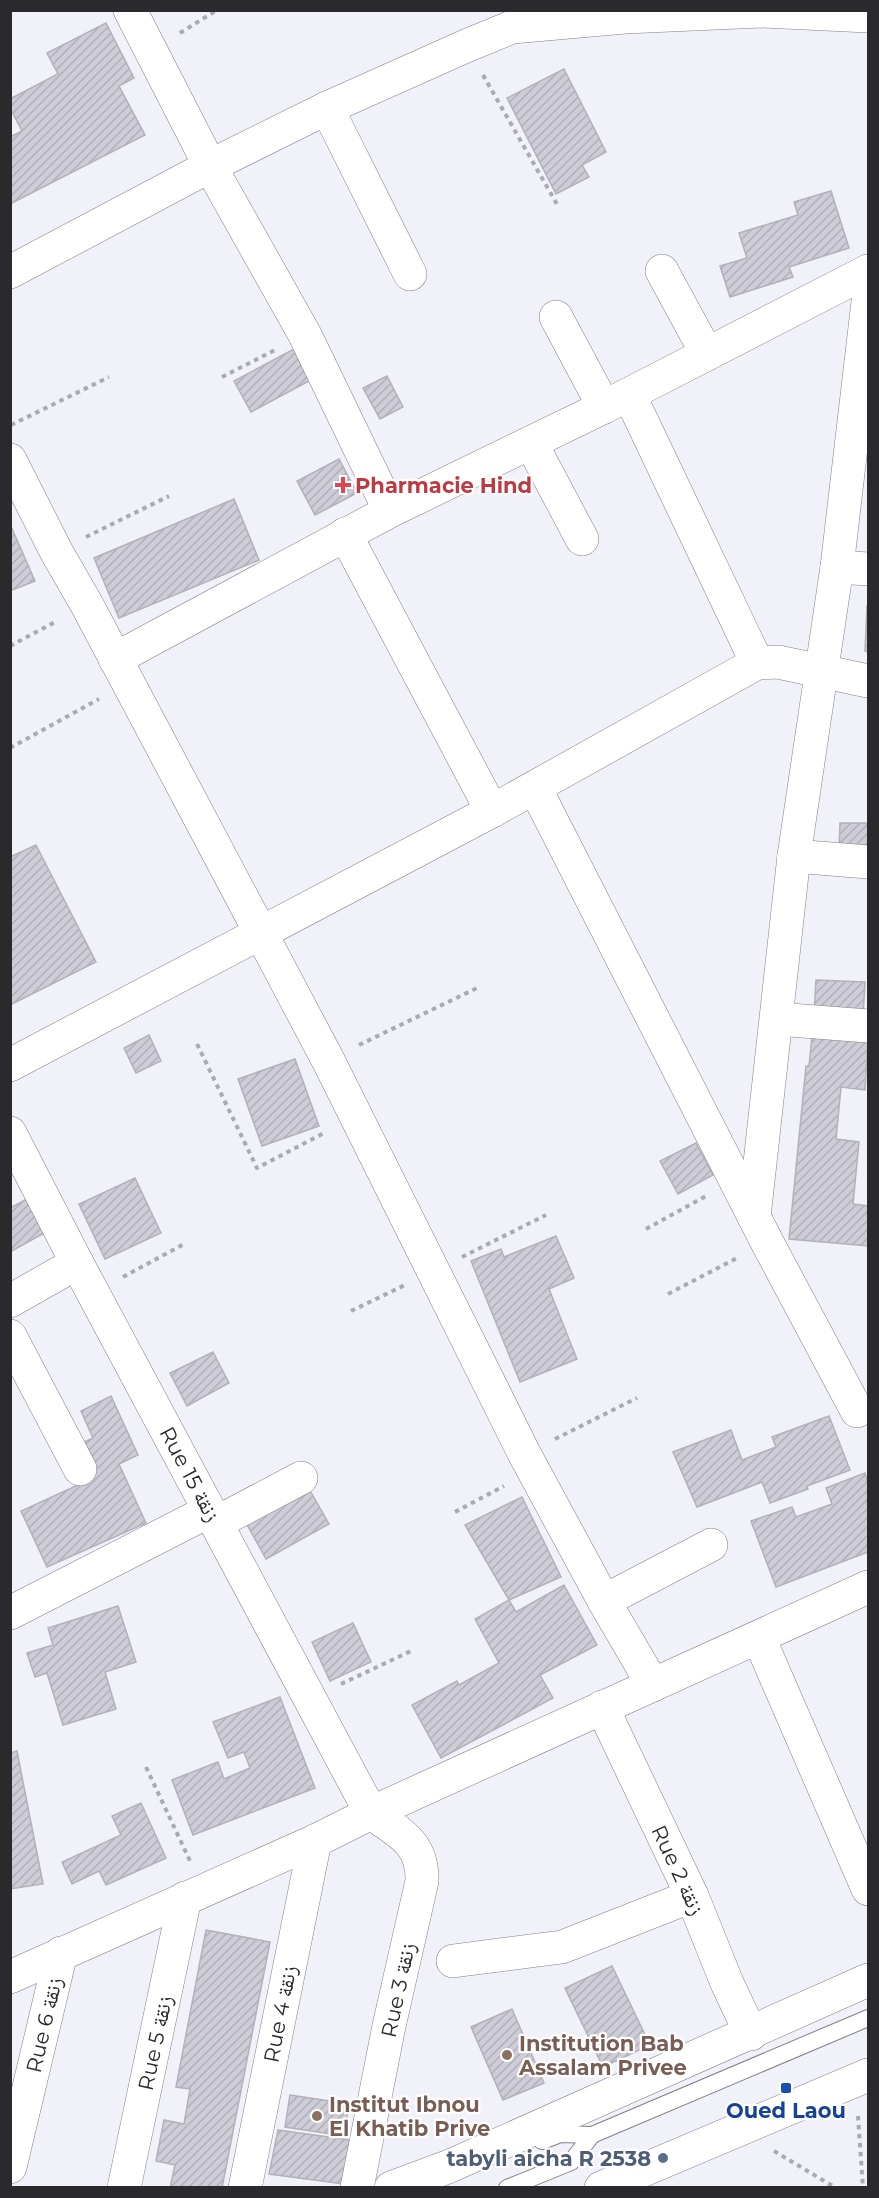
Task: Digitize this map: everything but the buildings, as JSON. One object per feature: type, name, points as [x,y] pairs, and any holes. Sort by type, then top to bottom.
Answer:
[{"type":"street","points":[[130,10],[210,166],[305,335],[390,511]]},
{"type":"street","points":[[10,272],[210,166],[327,108],[466,46],[504,21],[761,11],[868,16]]},
{"type":"street","points":[[327,108],[410,274]]},
{"type":"street","points":[[663,271],[707,354]]},
{"type":"street","points":[[121,671],[345,534],[531,443],[868,271]]},
{"type":"street","points":[[760,1230],[777,1019],[794,856],[820,671],[853,568],[868,302]]},
{"type":"street","points":[[556,317],[616,400],[757,663]]},
{"type":"street","points":[[531,443],[582,539]]},
{"type":"street","points":[[10,460],[56,551],[87,605],[328,1060],[529,1462],[653,1685]]},
{"type":"street","points":[[345,534],[492,812]]},
{"type":"street","points":[[10,1065],[492,812],[757,663],[778,662],[868,681]]},
{"type":"street","points":[[535,788],[760,1230],[857,1411]]},
{"type":"street","points":[[794,856],[868,862]]},
{"type":"street","points":[[777,1019],[868,1026]]},
{"type":"street","name":"Rue 15 زنقة","points":[[10,1133],[371,1813]]},
{"type":"street","points":[[10,1301],[77,1263]]},
{"type":"street","points":[[10,1336],[80,1469]]},
{"type":"street","points":[[10,1613],[301,1478]]},
{"type":"street","points":[[604,1600],[711,1545]]},
{"type":"street","points":[[10,1977],[315,1841],[371,1813],[868,1587]]},
{"type":"street","points":[[759,1638],[868,1888]]},
{"type":"street","name":"Rue 2 زنقة","points":[[602,1707],[692,1896],[750,2034]]},
{"type":"street","name":"Rue 3 زنقة","points":[[357,2187],[389,2026],[422,1881],[423,1866],[418,1852],[405,1836],[371,1813]]},
{"type":"street","name":"Rue 4 زنقة","points":[[245,2187],[315,1841]]},
{"type":"street","name":"Rue 5 زنقة","points":[[124,2187],[195,1894]]},
{"type":"street","points":[[453,1961],[562,1947],[692,1896]]},
{"type":"street","name":"Rue 6 زنقة","points":[[10,2167],[61,1953]]},
{"type":"street","points":[[391,2187],[450,2166],[868,1980]]},
{"type":"street","points":[[601,2187],[868,2075]]},
{"type":"lane","points":[[430,2187],[560,2134],[591,2135],[868,2018]]},
{"type":"lane","points":[[507,2187],[571,2162],[591,2135]]},
{"type":"path","points":[[151,51],[217,10]]},
{"type":"path","points":[[466,46],[558,206]]},
{"type":"path","points":[[222,377],[305,335]]},
{"type":"path","points":[[10,426],[109,377]]},
{"type":"path","points":[[56,551],[169,496]]},
{"type":"path","points":[[10,646],[87,605]]},
{"type":"path","points":[[10,748],[121,671]]},
{"type":"path","points":[[328,1060],[477,988]]},
{"type":"path","points":[[197,1044],[257,1168],[356,1117]]},
{"type":"path","points":[[646,1229],[735,1180]]},
{"type":"path","points":[[351,1311],[546,1215]]},
{"type":"path","points":[[668,1294],[760,1230]]},
{"type":"path","points":[[94,1293],[184,1244]]},
{"type":"path","points":[[455,1512],[529,1462],[637,1398]]},
{"type":"path","points":[[310,1698],[411,1651]]},
{"type":"path","points":[[146,1767],[195,1894]]},
{"type":"path","points":[[857,2107],[862,2187]]},
{"type":"path","points":[[766,2146],[836,2187]]},
{"type":"place","name":"Pharmacie Hind","points":[[343,485]]},
{"type":"place","name":"Institution Bab Assalam Privee","points":[[507,2055]]},
{"type":"place","name":"Oued Laou","points":[[786,2088]]},
{"type":"place","name":"Institut Ibnou El Khatib Prive","points":[[317,2116]]},
{"type":"place","name":"tabyli aicha R 2538","points":[[663,2158]]}]
